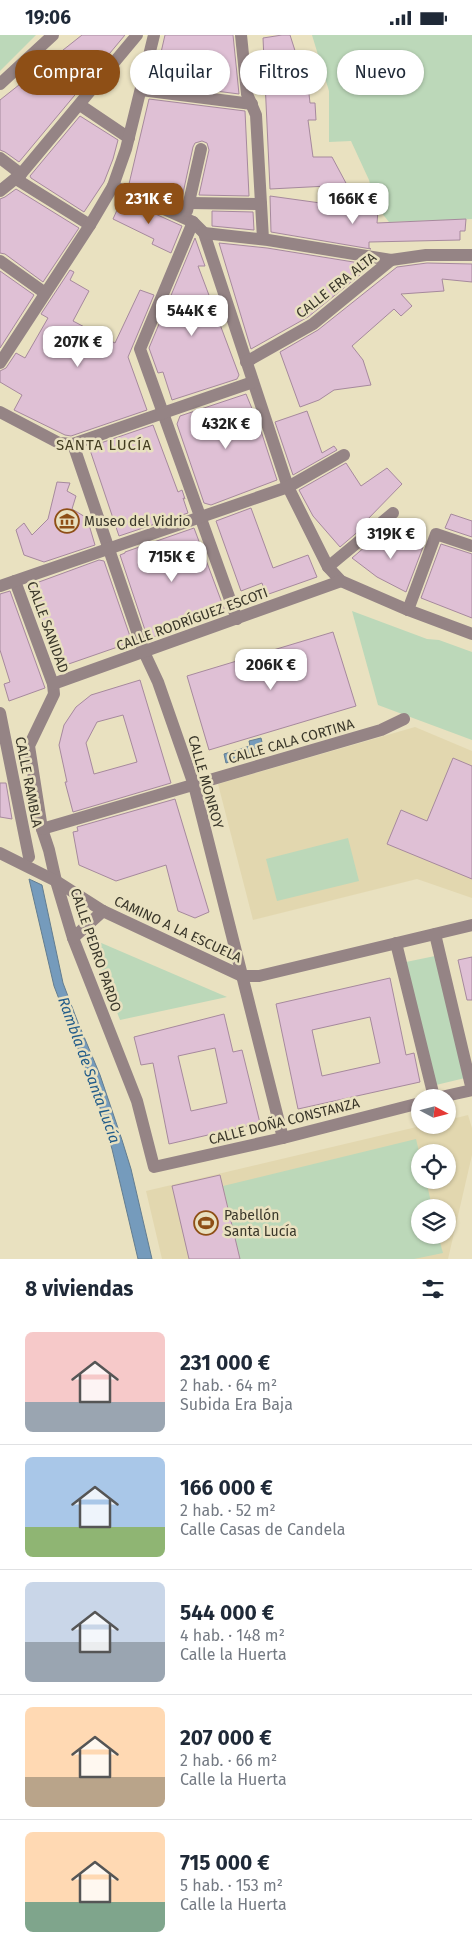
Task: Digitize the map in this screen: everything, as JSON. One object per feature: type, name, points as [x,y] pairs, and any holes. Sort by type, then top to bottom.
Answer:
[{"type":"street","points":[[0,84],[53,35]]},
{"type":"street","points":[[0,191],[18,177],[137,35]]},
{"type":"street","points":[[150,50],[154,35]]},
{"type":"street","points":[[241,35],[247,94],[256,115],[263,239]]},
{"type":"street","points":[[0,363],[90,225],[113,186],[129,138],[139,95]]},
{"type":"street","points":[[177,95],[252,105]]},
{"type":"street","points":[[80,105],[129,138]]},
{"type":"street","points":[[201,149],[189,203],[189,220],[140,349],[237,619]]},
{"type":"street","points":[[0,158],[18,177],[90,225]]},
{"type":"street","points":[[113,186],[189,220],[204,233],[288,487],[328,567],[341,581],[408,610],[472,634]]},
{"type":"street","points":[[189,203],[261,204]]},
{"type":"street","points":[[204,233],[263,239],[391,260],[426,255],[472,255]]},
{"type":"street","name":"CALLE ERA ALTA","points":[[246,362],[313,324],[391,260]]},
{"type":"street","points":[[0,261],[45,293]]},
{"type":"street","points":[[0,412],[59,443],[73,445],[253,382]]},
{"type":"street","name":"CALLE MONROY","points":[[73,445],[144,652],[158,683],[194,785],[283,1137]]},
{"type":"street","points":[[0,586],[288,487],[344,455]]},
{"type":"street","points":[[328,567],[393,513]]},
{"type":"street","points":[[408,610],[436,534],[472,546]]},
{"type":"street","name":"CALLE SANIDAD","points":[[15,581],[54,684]]},
{"type":"street","name":"CALLE RODRÍGUEZ ESCOTI","points":[[54,684],[341,581]]},
{"type":"street","name":"CALLE PEDRO PARDO","points":[[54,684],[54,694],[30,746],[42,829],[73,938],[137,1101],[154,1167]]},
{"type":"street","name":"CALLE RAMBLA","points":[[0,718],[29,857]]},
{"type":"street","name":"CALLE CALA CORTINA","points":[[42,829],[381,730],[404,719]]},
{"type":"street","name":"CAMINO A LA ESCUELA","points":[[0,853],[56,881],[103,911],[242,976],[259,976],[472,925]]},
{"type":"street","points":[[73,938],[103,911]]},
{"type":"street","points":[[435,934],[472,1090],[456,1094]]},
{"type":"street","points":[[396,943],[432,1089]]},
{"type":"street","name":"CALLE DOÑA CONSTANZA","points":[[154,1167],[411,1105]]},
{"type":"shaded area","points":[[415,727],[472,751],[472,898],[417,879],[253,920],[218,784]]},
{"type":"shaded area","points":[[468,1115],[472,1128],[472,1155],[456,1224],[456,1199],[411,1199],[411,1244],[451,1244],[448,1259],[162,1259],[146,1191],[411,1128],[411,1134],[456,1134],[456,1118]]},
{"type":"green space","points":[[0,35],[36,35],[21,50],[15,50],[15,56],[0,71]]},
{"type":"green space","points":[[312,35],[472,35],[472,219],[389,222],[376,206],[369,180],[351,141],[329,142],[327,50],[317,50]]},
{"type":"green space","points":[[352,611],[427,639],[439,640],[472,652],[472,740],[378,705]]},
{"type":"green space","points":[[348,838],[359,881],[277,901],[266,859]]},
{"type":"green space","points":[[99,942],[227,997],[120,1020],[91,945]]},
{"type":"green space","points":[[435,956],[465,1078],[436,1085],[406,962]]},
{"type":"green space","points":[[416,1139],[417,1144],[411,1144],[411,1189],[428,1189],[430,1199],[411,1199],[411,1244],[440,1244],[443,1253],[414,1259],[240,1259],[223,1186]]},
{"type":"water","points":[[261,738],[263,746],[254,749],[255,755],[226,763],[224,754],[250,746],[249,741]]},
{"type":"water","name":"Rambla de Santa Lucía","points":[[29,879],[42,885],[63,983],[100,1075],[122,1140],[131,1169],[152,1259],[138,1259],[112,1149],[98,1101],[54,986]]},
{"type":"building","points":[[82,35],[125,35],[112,50],[63,50]]},
{"type":"building","points":[[165,35],[233,35],[239,94],[230,93],[230,50],[162,50]]},
{"type":"building","points":[[290,35],[295,50],[264,50],[263,38]]},
{"type":"building","points":[[15,88],[15,95],[75,95],[19,162],[0,150],[0,100]]},
{"type":"building","points":[[266,95],[309,95],[310,103],[315,103],[316,120],[308,120],[313,157],[332,157],[347,185],[270,189]]},
{"type":"building","points":[[149,99],[245,111],[249,196],[199,195],[209,150],[207,143],[202,141],[195,143],[193,147],[180,207],[129,184]]},
{"type":"building","points":[[80,116],[118,140],[104,182],[84,212],[30,176]]},
{"type":"building","points":[[16,189],[79,228],[43,282],[5,254],[0,253],[0,199]]},
{"type":"building","points":[[270,196],[378,211],[377,223],[466,219],[465,231],[460,231],[460,240],[369,242],[369,248],[371,249],[271,232]]},
{"type":"building","points":[[122,199],[182,226],[171,253],[152,244],[154,239],[113,219]]},
{"type":"building","points":[[212,211],[253,212],[254,230],[212,226]]},
{"type":"building","points":[[195,238],[205,266],[198,266],[239,375],[237,379],[172,400],[163,372],[158,373],[149,348]]},
{"type":"building","points":[[219,243],[267,248],[372,265],[308,317],[251,349]]},
{"type":"building","points":[[427,263],[472,264],[472,282],[442,279],[444,291],[401,294],[412,306],[401,316],[394,309],[352,346],[363,360],[371,385],[334,390],[319,400],[300,407],[280,352],[318,330],[397,267]]},
{"type":"building","points":[[70,270],[74,272],[70,280],[89,291],[73,321],[115,343],[140,290],[154,295],[128,357],[147,410],[71,436],[65,435],[14,410],[22,395],[0,382],[0,371],[6,368],[16,353],[25,358],[48,318],[41,314]]},
{"type":"building","points":[[0,271],[34,295],[0,348]]},
{"type":"building","points":[[246,394],[260,428],[277,480],[211,505],[204,503],[177,424],[180,416]]},
{"type":"building","points":[[307,411],[322,453],[334,446],[337,450],[293,475],[275,422]]},
{"type":"building","points":[[153,425],[178,492],[182,490],[188,513],[119,536],[89,447]]},
{"type":"building","points":[[346,463],[361,486],[387,468],[402,484],[365,522],[368,523],[340,547],[313,516],[299,490]]},
{"type":"building","name":"Museo del Vidrio","points":[[57,482],[70,483],[67,491],[76,496],[72,509],[87,518],[95,545],[44,562],[24,555],[16,530],[24,523],[32,535],[48,519]]},
{"type":"building","points":[[251,508],[273,568],[308,555],[317,577],[266,595],[262,583],[241,591],[216,521]]},
{"type":"building","points":[[451,514],[472,521],[472,537],[445,528]]},
{"type":"building","points":[[194,528],[225,611],[150,638],[147,636],[120,555]]},
{"type":"building","points":[[380,534],[394,545],[402,535],[414,537],[412,541],[423,547],[406,592],[377,577],[352,558]]},
{"type":"building","points":[[441,544],[472,554],[472,618],[421,598]]},
{"type":"building","points":[[99,560],[104,561],[132,642],[60,667],[28,586]]},
{"type":"building","points":[[10,591],[45,688],[9,701],[4,684],[10,682],[0,650],[0,594]]},
{"type":"building","points":[[333,632],[356,706],[209,750],[187,676]]},
{"type":"building","points":[[140,680],[171,783],[73,812],[65,782],[67,782],[59,745],[64,725],[76,707],[91,695]],"holes":[[[123,715],[137,762],[94,774],[86,743],[97,722]]]},
{"type":"building","points":[[453,758],[472,766],[472,879],[387,844],[401,810],[427,821]]},
{"type":"building","points":[[0,783],[6,783],[12,819],[0,817]]},
{"type":"building","points":[[175,799],[209,912],[195,918],[178,911],[166,865],[116,881],[79,865],[73,832],[78,831],[77,827]]},
{"type":"building","points":[[472,957],[472,1000],[467,1000],[458,960]]},
{"type":"building","points":[[390,978],[406,1055],[414,1053],[420,1082],[298,1109],[276,1004]],"holes":[[[370,1017],[380,1063],[322,1076],[312,1030]]]},
{"type":"building","points":[[224,1014],[233,1052],[242,1050],[260,1123],[169,1144],[153,1063],[141,1065],[134,1037]],"holes":[[[215,1048],[227,1103],[191,1111],[178,1056]]]},
{"type":"building","name":"Pabellón Santa Lucía","points":[[220,1175],[240,1259],[189,1259],[172,1186]]},
{"type":"place","name":"Museo del Vidrio","points":[[67,521]]},
{"type":"place","name":"Pabellón Santa Lucía","points":[[206,1223]]},
{"type":"district","name":"SANTA LUCÍA","points":[[104,445]]}]
